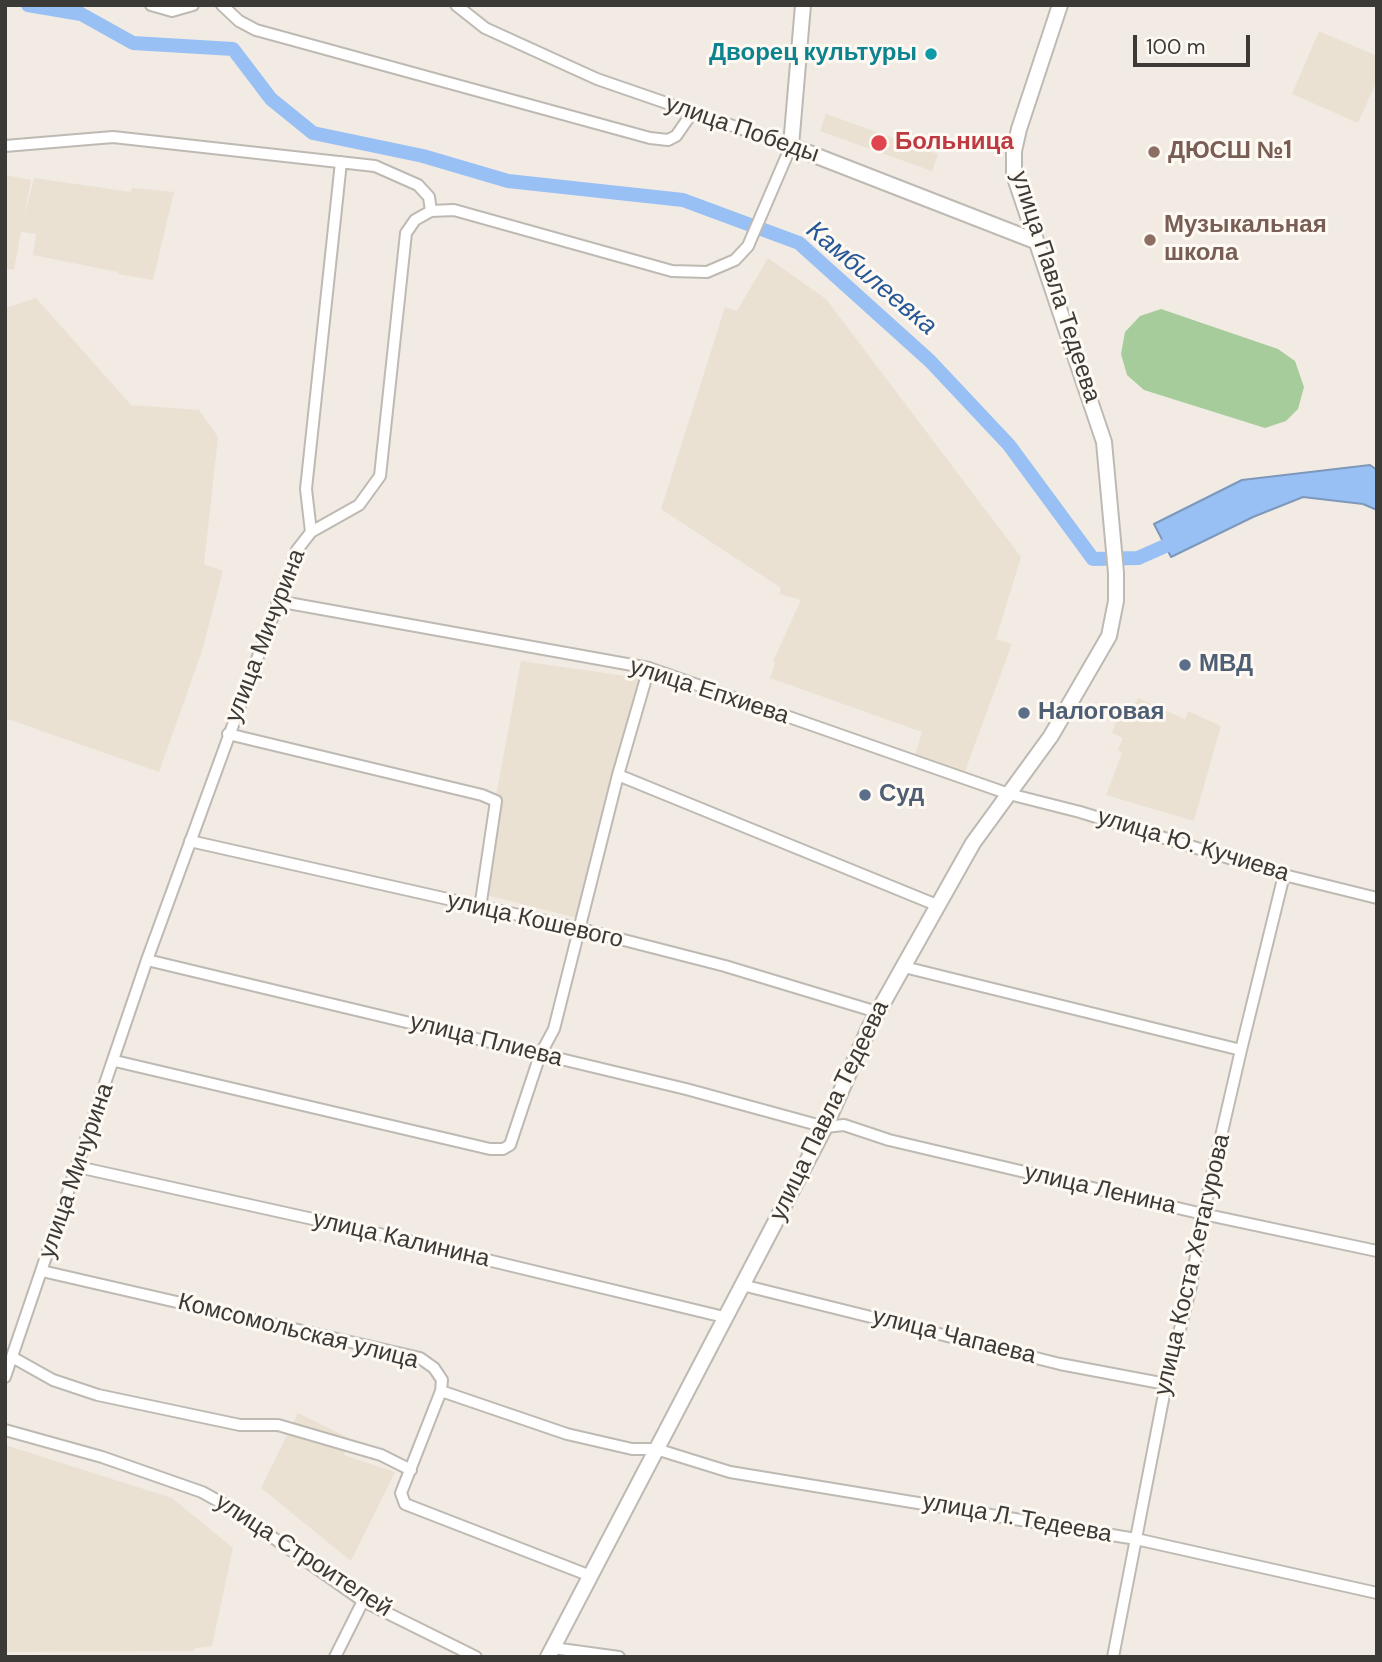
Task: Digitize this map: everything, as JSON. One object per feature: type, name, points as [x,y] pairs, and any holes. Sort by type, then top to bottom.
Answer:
[{"type":"main road","points":[[791,146],[803,5]]},
{"type":"main road","name":"улица Павла Тедеева","points":[[550,1652],[825,1127],[877,1012],[973,844],[1051,736],[1109,636],[1116,601],[1116,573],[1104,442],[1014,174],[1014,151],[1036,72],[1060,5]]},
{"type":"main road","name":"улица Победы","points":[[791,146],[1035,241]]},
{"type":"street","points":[[151,5],[172,11],[193,5]]},
{"type":"street","points":[[222,5],[239,21],[256,30],[650,138],[668,140],[676,136],[692,113]]},
{"type":"street","name":"улица Победы","points":[[456,5],[466,16],[501,37],[597,79],[791,146]]},
{"type":"street","points":[[5,146],[113,137],[375,166],[418,185],[429,197],[431,211],[454,210],[613,256],[689,273],[719,268],[739,256],[752,239],[791,146]]},
{"type":"street","points":[[311,532],[306,489],[341,162]]},
{"type":"street","name":"улица Мичурина","points":[[5,1377],[147,960],[297,550],[311,532],[359,505],[380,476],[393,378],[403,243],[415,220],[431,211]]},
{"type":"street","name":"улица Епхиева","points":[[277,601],[649,668],[1009,793]]},
{"type":"street","points":[[114,1062],[490,1149],[503,1149],[510,1144],[540,1055],[554,1029],[618,775],[649,668]]},
{"type":"street","points":[[228,734],[482,795],[496,801],[480,908]]},
{"type":"street","points":[[618,775],[939,906]]},
{"type":"street","name":"улица Ю. Кучиева","points":[[1009,793],[1284,875],[1377,898]]},
{"type":"street","name":"улица Кошевого","points":[[190,841],[581,929],[725,966],[877,1012]]},
{"type":"street","name":"улица Коста Хетагурова","points":[[1113,1657],[1166,1384],[1191,1286],[1203,1214],[1284,875]]},
{"type":"street","name":"улица Плиева","points":[[147,960],[686,1088],[825,1127]]},
{"type":"street","points":[[904,967],[1241,1050]]},
{"type":"street","name":"улица Ленина","points":[[825,1127],[844,1125],[889,1140],[1203,1214],[1377,1251]]},
{"type":"street","name":"улица Калинина","points":[[78,1167],[724,1317]]},
{"type":"street","name":"Комсомольская улица","points":[[42,1271],[420,1358],[434,1368],[442,1380],[441,1391],[567,1434],[632,1449],[656,1449]]},
{"type":"street","name":"улица Чапаева","points":[[742,1285],[1060,1364],[1166,1384]]},
{"type":"street","points":[[12,1357],[53,1380],[98,1395],[240,1425],[278,1425],[381,1455],[411,1470]]},
{"type":"street","points":[[441,1391],[401,1493],[405,1504],[588,1575]]},
{"type":"street","name":"улица Строителей","points":[[5,1430],[102,1457],[202,1492],[225,1504],[363,1601],[476,1657]]},
{"type":"street","name":"улица Л. Тедеева","points":[[656,1449],[730,1472],[1136,1539],[1377,1593]]},
{"type":"street","points":[[335,1657],[363,1601]]},
{"type":"street","points":[[550,1652],[620,1657]]},
{"type":"shaded area","points":[[1319,31],[1377,56],[1377,80],[1358,123],[1292,94]]},
{"type":"shaded area","name":"Больница","points":[[826,114],[938,154],[932,171],[820,131]]},
{"type":"shaded area","points":[[5,175],[31,180],[24,218],[34,178],[131,192],[132,188],[174,192],[153,280],[118,274],[119,266],[118,272],[33,255],[36,234],[21,232],[14,270],[5,268]]},
{"type":"shaded area","points":[[768,258],[826,299],[1021,557],[996,639],[1012,644],[965,771],[915,754],[922,732],[770,678],[775,664],[773,661],[801,600],[779,594],[781,588],[661,509],[725,307],[737,311]]},
{"type":"shaded area","points":[[36,298],[131,405],[199,410],[218,437],[204,564],[223,571],[202,651],[159,772],[5,718],[5,308]]},
{"type":"shaded area","points":[[521,661],[647,679],[577,918],[478,893]]},
{"type":"shaded area","points":[[1138,698],[1185,719],[1188,711],[1221,726],[1194,821],[1106,795],[1122,753],[1118,750],[1123,738],[1112,733],[1120,708],[1125,702],[1134,706]]},
{"type":"shaded area","points":[[298,1413],[349,1438],[344,1455],[395,1472],[351,1561],[261,1488]]},
{"type":"shaded area","points":[[5,1445],[172,1498],[233,1548],[212,1646],[195,1648],[193,1651],[5,1652]]},
{"type":"green space","points":[[1161,309],[1278,349],[1295,361],[1304,387],[1298,409],[1286,421],[1265,428],[1144,390],[1127,375],[1121,354],[1125,332],[1140,316]]},
{"type":"water","points":[[1370,465],[1377,470],[1377,510],[1363,504],[1303,497],[1253,517],[1171,557],[1154,524],[1242,480]]},
{"type":"waterway","name":"Камбилеевка","points":[[28,5],[81,14],[133,43],[233,49],[271,99],[313,133],[423,156],[508,181],[683,200],[799,243],[930,361],[1009,445],[1093,559],[1138,558],[1181,539]]},
{"type":"place","name":"Дворец культуры","points":[[931,54]]},
{"type":"place","name":"Больница","points":[[879,143]]},
{"type":"place","name":"ДЮСШ №1","points":[[1154,152]]},
{"type":"place","name":"Музыкальная школа","points":[[1150,240]]},
{"type":"place","name":"МВД","points":[[1185,665]]},
{"type":"place","name":"Налоговая","points":[[1024,713]]},
{"type":"place","name":"Суд","points":[[865,795]]}]
